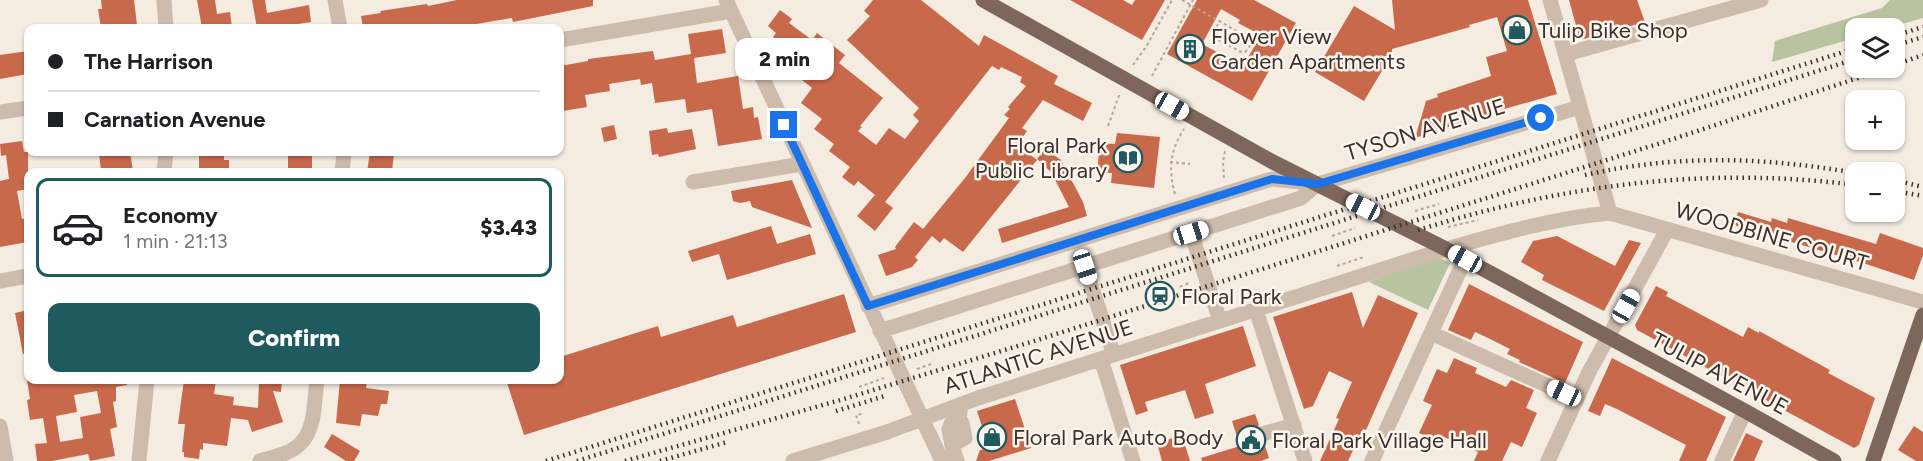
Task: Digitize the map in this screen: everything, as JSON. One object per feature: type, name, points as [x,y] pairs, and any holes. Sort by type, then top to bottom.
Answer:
[{"type":"main road","name":"TULIP AVENUE","points":[[983,0],[1192,117],[1465,259],[1834,461]]},
{"type":"main road","points":[[1874,461],[1923,315]]},
{"type":"street","points":[[164,0],[166,24]]},
{"type":"street","points":[[335,0],[339,24]]},
{"type":"street","points":[[1550,0],[1610,213]]},
{"type":"street","points":[[1566,54],[1761,0]]},
{"type":"street","points":[[564,39],[729,6],[942,461]]},
{"type":"street","name":"TYSON AVENUE","points":[[1318,184],[1580,107]]},
{"type":"street","points":[[0,112],[24,109]]},
{"type":"street","points":[[693,182],[802,164]]},
{"type":"street","points":[[868,306],[1272,179],[1318,184]]},
{"type":"street","points":[[880,330],[1301,198],[1318,184]]},
{"type":"street","name":"WOODBINE COURT","points":[[1610,213],[1923,302]]},
{"type":"street","name":"ATLANTIC AVENUE","points":[[793,461],[921,419],[960,412],[1107,357],[1446,249],[1503,233],[1610,213]]},
{"type":"street","points":[[1548,461],[1589,372],[1667,230]]},
{"type":"street","points":[[1191,233],[1220,321]]},
{"type":"street","points":[[1372,461],[1465,259]]},
{"type":"street","points":[[1085,267],[1133,461]]},
{"type":"street","points":[[0,281],[24,277]]},
{"type":"street","points":[[1256,310],[1305,461]]},
{"type":"street","points":[[1431,333],[1577,399]]},
{"type":"street","points":[[139,461],[147,384]]},
{"type":"street","points":[[260,461],[300,445],[312,423],[317,384]]},
{"type":"street","points":[[1722,461],[1745,411]]},
{"type":"street","points":[[958,461],[958,441],[950,429],[960,412]]},
{"type":"street","points":[[1262,434],[1293,425]]},
{"type":"street","points":[[0,426],[6,461]]},
{"type":"path","points":[[1133,65],[1146,47],[1172,0]]},
{"type":"path","points":[[1182,0],[1249,38],[1250,46],[1245,52],[1215,38],[1215,29],[1219,21]]},
{"type":"path","points":[[1152,76],[1194,0]]},
{"type":"path","points":[[1108,126],[1120,93]]},
{"type":"path","points":[[1179,208],[1172,183],[1170,162],[1174,147],[1192,117]]},
{"type":"path","points":[[1224,180],[1222,162],[1225,151]]},
{"type":"path","points":[[1170,162],[1190,164]]},
{"type":"path","points":[[1415,211],[1439,204]]},
{"type":"path","points":[[1448,227],[1478,220]]},
{"type":"path","points":[[1332,236],[1355,228]]},
{"type":"path","points":[[1337,266],[1364,257]]},
{"type":"path","points":[[1180,287],[1196,280]]},
{"type":"path","points":[[917,369],[931,364]]},
{"type":"path","points":[[859,387],[884,378]]},
{"type":"path","points":[[860,425],[856,415],[862,414]]},
{"type":"green space","points":[[1890,0],[1923,0],[1923,18],[1905,23],[1905,18],[1850,18],[1882,8]]},
{"type":"green space","points":[[1845,19],[1845,41],[1772,62],[1775,41]]},
{"type":"green space","points":[[1435,256],[1450,263],[1428,310],[1369,282]]},
{"type":"building","points":[[101,0],[134,0],[137,24],[100,24],[98,9],[102,9]]},
{"type":"building","points":[[197,0],[215,0],[217,14],[230,12],[232,24],[201,24]]},
{"type":"building","points":[[252,0],[265,0],[267,13],[309,5],[311,22],[256,24]]},
{"type":"building","points":[[457,0],[593,0],[593,6],[513,22],[512,18],[477,24],[362,24],[361,16],[381,13],[380,11],[427,4],[428,6]]},
{"type":"building","points":[[873,0],[921,0],[979,46],[984,35],[1058,76],[1054,84],[1092,103],[1083,121],[1043,100],[1022,128],[1027,131],[1017,145],[1037,160],[963,252],[944,238],[940,243],[932,236],[915,257],[918,260],[912,267],[886,276],[878,255],[896,249],[895,247],[914,222],[923,229],[965,178],[1009,118],[1004,115],[1010,109],[1008,107],[1026,86],[1020,82],[1022,77],[1001,67],[999,70],[992,66],[885,202],[893,208],[875,231],[857,216],[875,195],[858,181],[854,186],[842,177],[850,167],[829,151],[834,144],[814,129],[822,119],[801,103],[812,88],[786,67],[775,62],[781,55],[778,52],[783,45],[773,37],[776,33],[768,26],[780,10],[792,19],[789,23],[812,40],[817,33],[845,55],[839,63],[883,98],[858,131],[876,145],[889,128],[905,139],[919,121],[913,115],[919,108],[847,40],[870,16],[864,11]]},
{"type":"building","name":"Flower View Garden Apartments","points":[[1070,0],[1123,0],[1132,5],[1135,0],[1165,0],[1142,40]]},
{"type":"building","name":"Flower View Garden Apartments","points":[[1197,0],[1254,0],[1296,23],[1252,101],[1167,54]],"holes":[[[1221,9],[1240,20],[1238,23],[1261,35],[1243,66],[1202,44]]]},
{"type":"building","points":[[1392,0],[1528,0],[1557,94],[1415,138],[1426,101],[1438,97],[1437,94],[1491,76],[1486,57],[1507,51],[1497,17],[1392,49],[1392,54],[1364,101],[1315,72],[1354,6],[1395,30]]},
{"type":"building","points":[[1569,0],[1637,0],[1645,22],[1580,40]]},
{"type":"building","points":[[722,29],[726,53],[694,58],[697,83],[738,76],[743,109],[753,107],[754,118],[758,117],[762,139],[718,146],[712,109],[687,113],[685,99],[655,103],[652,83],[641,85],[640,79],[609,84],[610,91],[585,95],[587,107],[564,111],[564,65],[588,61],[588,59],[653,51],[655,60],[691,54],[688,34]]},
{"type":"building","points":[[24,52],[24,75],[0,79],[0,55]]},
{"type":"building","points":[[614,125],[617,139],[604,142],[601,128]]},
{"type":"building","points":[[667,128],[668,133],[692,129],[696,149],[659,157],[658,154],[652,155],[649,131]]},
{"type":"building","name":"Floral Park Public Library","points":[[1117,133],[1160,137],[1154,188],[1111,183],[1112,173],[1097,172],[1100,143],[1115,144]]},
{"type":"building","points":[[22,141],[24,156],[28,156],[28,168],[24,168],[24,190],[17,191],[22,219],[24,219],[24,243],[0,247],[0,181],[9,179],[6,155],[1,156],[0,144]]},
{"type":"building","points":[[1045,149],[1061,160],[1083,202],[1087,216],[1002,243],[998,229],[1069,207],[1051,172],[1037,159]]},
{"type":"building","points":[[99,156],[131,156],[133,168],[101,168]]},
{"type":"building","points":[[199,156],[224,156],[224,160],[229,160],[229,168],[199,168]]},
{"type":"building","points":[[288,156],[312,156],[312,168],[288,168]]},
{"type":"building","points":[[369,156],[394,156],[392,168],[368,168]]},
{"type":"building","points":[[792,180],[812,228],[752,207],[750,201],[740,203],[733,201],[731,191]]},
{"type":"building","points":[[1738,212],[1771,222],[1772,218],[1787,223],[1788,218],[1876,244],[1880,233],[1923,248],[1923,255],[1914,280],[1734,225]]},
{"type":"building","points":[[771,226],[777,244],[810,234],[816,254],[727,280],[719,254],[692,262],[688,251]]},
{"type":"building","points":[[1557,236],[1615,266],[1629,240],[1641,243],[1604,311],[1542,280],[1544,275],[1521,262],[1533,241]]},
{"type":"building","points":[[1469,284],[1583,342],[1565,383],[1519,362],[1520,360],[1507,354],[1510,349],[1475,332],[1471,340],[1448,330]]},
{"type":"building","points":[[1656,286],[1668,292],[1666,296],[1743,337],[1748,327],[1759,333],[1759,331],[1830,370],[1828,373],[1875,398],[1859,445],[1854,448],[1637,330],[1635,325]]},
{"type":"building","points":[[1352,292],[1363,328],[1378,295],[1418,313],[1366,430],[1363,429],[1348,461],[1320,461],[1339,419],[1336,418],[1352,382],[1329,371],[1313,406],[1304,409],[1273,317]]},
{"type":"building","points":[[844,294],[856,332],[524,435],[507,384],[564,384],[564,356],[658,326],[661,337],[733,315],[737,327]]},
{"type":"building","points":[[24,311],[24,354],[23,354],[15,313]]},
{"type":"building","points":[[1243,326],[1256,366],[1205,384],[1214,413],[1195,419],[1185,390],[1145,402],[1148,411],[1136,415],[1120,365]]},
{"type":"building","points":[[1454,358],[1477,368],[1475,373],[1506,387],[1511,380],[1534,390],[1526,408],[1537,413],[1522,447],[1511,442],[1502,461],[1474,461],[1478,452],[1444,437],[1441,443],[1419,433],[1432,405],[1423,401],[1437,369],[1447,373]]},
{"type":"building","points":[[1612,358],[1726,417],[1706,461],[1679,461],[1686,445],[1617,409],[1605,404],[1600,416],[1588,411]]},
{"type":"building","points":[[28,384],[127,384],[116,387],[116,401],[113,402],[117,427],[110,429],[115,456],[90,461],[88,454],[52,461],[37,461],[35,444],[47,443],[43,418],[30,420],[27,400],[30,399]],"holes":[[[97,391],[101,413],[80,417],[83,438],[60,442],[56,416],[77,412],[74,395]]]},
{"type":"building","points":[[183,384],[215,384],[214,394],[234,397],[233,405],[258,408],[259,384],[282,384],[281,392],[273,391],[283,422],[252,432],[248,420],[231,418],[227,446],[203,443],[199,459],[184,457],[184,452],[182,452],[185,424],[178,424]]},
{"type":"building","points":[[340,384],[366,384],[366,388],[389,391],[387,404],[381,404],[378,416],[362,414],[360,426],[336,423]]},
{"type":"building","points":[[1015,399],[1031,448],[989,461],[976,461],[980,450],[989,448],[977,411]]},
{"type":"building","name":"Floral Park Village Hall","points":[[1255,414],[1259,425],[1253,431],[1253,437],[1259,443],[1264,443],[1269,458],[1261,461],[1202,461],[1201,458],[1240,446],[1232,421]]},
{"type":"building","points":[[1914,426],[1923,432],[1923,461],[1916,461],[1898,450]]},
{"type":"building","points":[[1746,433],[1763,441],[1754,461],[1733,461]]},
{"type":"building","points":[[332,434],[360,451],[354,461],[346,461],[324,447]]},
{"type":"building","points":[[1182,435],[1190,461],[1162,461],[1157,443]]},
{"type":"railway","points":[[1905,33],[1923,27]]},
{"type":"railway","points":[[1905,43],[1923,37]]},
{"type":"railway","points":[[546,461],[1845,51]]},
{"type":"railway","points":[[1905,61],[1923,55]]},
{"type":"railway","points":[[577,461],[1845,62]]},
{"type":"railway","points":[[625,461],[844,399],[1031,342],[1667,141],[1858,78]]},
{"type":"railway","points":[[1585,175],[1653,164],[1720,160],[1787,164],[1845,171]]},
{"type":"railway","points":[[1418,230],[1526,201],[1634,184],[1689,179],[1744,178],[1845,184]]},
{"type":"railway","points":[[1905,183],[1923,187]]},
{"type":"railway","points":[[1905,193],[1923,196]]},
{"type":"railway","points":[[836,411],[885,396]]},
{"type":"railway","points":[[660,461],[727,442]]},
{"type":"place","name":"Tulip Bike Shop","points":[[1517,30]]},
{"type":"place","name":"Flower View Garden Apartments","points":[[1190,49]]},
{"type":"place","name":"Floral Park Public Library","points":[[1128,158]]},
{"type":"place","name":"Floral Park","points":[[1160,296]]},
{"type":"place","name":"Floral Park Auto Body","points":[[992,437]]},
{"type":"place","name":"Floral Park Village Hall","points":[[1251,440]]},
{"type":"route","points":[[784,125],[868,306],[1272,179],[1318,184],[1541,118]]}]
